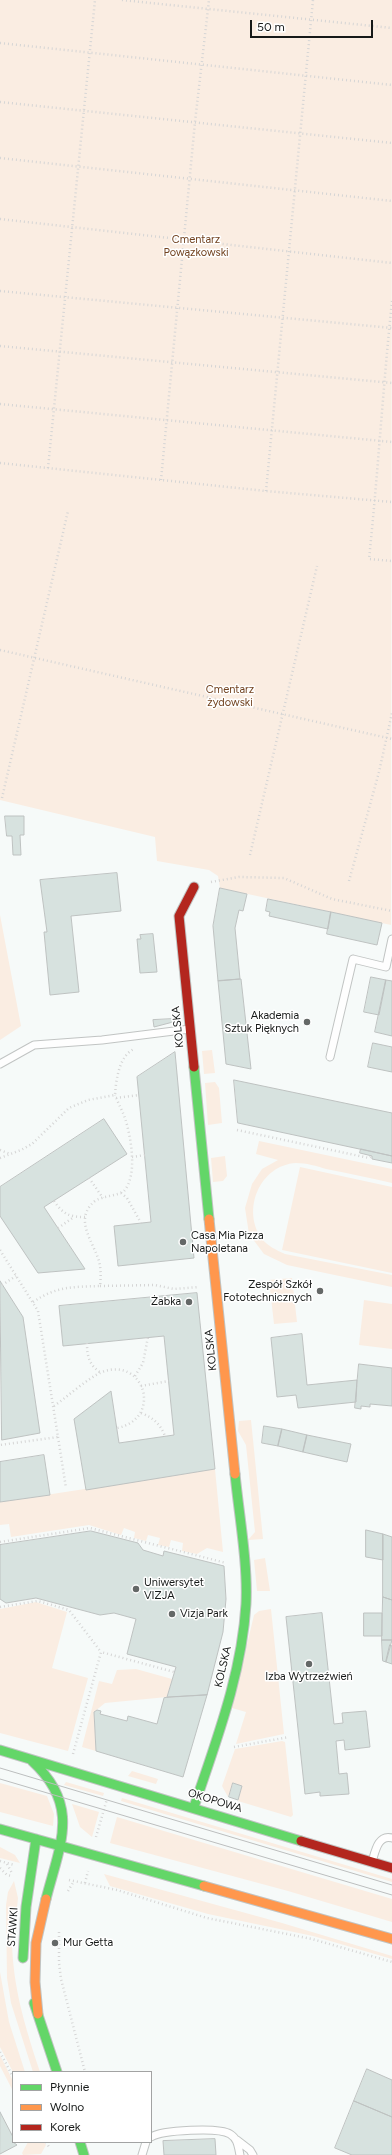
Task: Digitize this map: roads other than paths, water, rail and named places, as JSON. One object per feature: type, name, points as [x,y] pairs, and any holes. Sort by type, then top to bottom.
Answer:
[{"type":"street","name":"KOLSKA","points":[[194,887],[179,916],[242,1543],[246,1603],[242,1637],[234,1677],[194,1808]]},
{"type":"street","name":"OKOPOWA","points":[[0,1750],[392,1868]]},
{"type":"street","name":"OKOPOWA","points":[[31,1760],[45,1772],[54,1784],[59,1796],[63,1808],[64,1825],[60,1846]]},
{"type":"street","points":[[0,1829],[392,1939]]},
{"type":"street","name":"STAWKI","points":[[36,1839],[26,1907],[23,1941],[24,1961],[29,1988],[57,2071]]},
{"type":"street","name":"STAWKI","points":[[38,2014],[35,1982],[36,1943],[46,1895],[60,1846]]},
{"type":"street","points":[[80,2143],[84,2155]]},
{"type":"lane","points":[[330,1057],[353,959],[386,967],[392,939]]},
{"type":"lane","points":[[0,1064],[34,1045],[102,1040],[190,1028]]},
{"type":"lane","points":[[372,1862],[376,1847],[381,1840],[388,1837],[392,1838]]},
{"type":"lane","points":[[152,2136],[170,2132],[220,2130],[230,2134],[250,2150],[252,2155]]},
{"type":"lane","points":[[237,2140],[240,2155]]},
{"type":"lane","points":[[142,2155],[146,2143]]},
{"type":"tram line","points":[[0,1768],[392,1885]]},
{"type":"tram line","points":[[0,1779],[392,1895]]},
{"type":"place","name":"Akademia Sztuk Pięknych","points":[[307,1022]]},
{"type":"place","name":"Casa Mia Pizza Napoletana","points":[[183,1242]]},
{"type":"place","name":"Zespół Szkół Fototechnicznych","points":[[320,1291]]},
{"type":"place","name":"Żabka","points":[[189,1302]]},
{"type":"place","name":"Uniwersytet VIZJA","points":[[136,1589]]},
{"type":"place","name":"Vizja Park","points":[[172,1614]]},
{"type":"place","name":"Izba Wytrzeźwień","points":[[309,1664]]},
{"type":"place","name":"Mur Getta","points":[[55,1943]]},
{"type":"park label","name":"Cmentarz Powązkowski","points":[[196,246]]},
{"type":"park label","name":"Cmentarz żydowski","points":[[230,696]]}]
